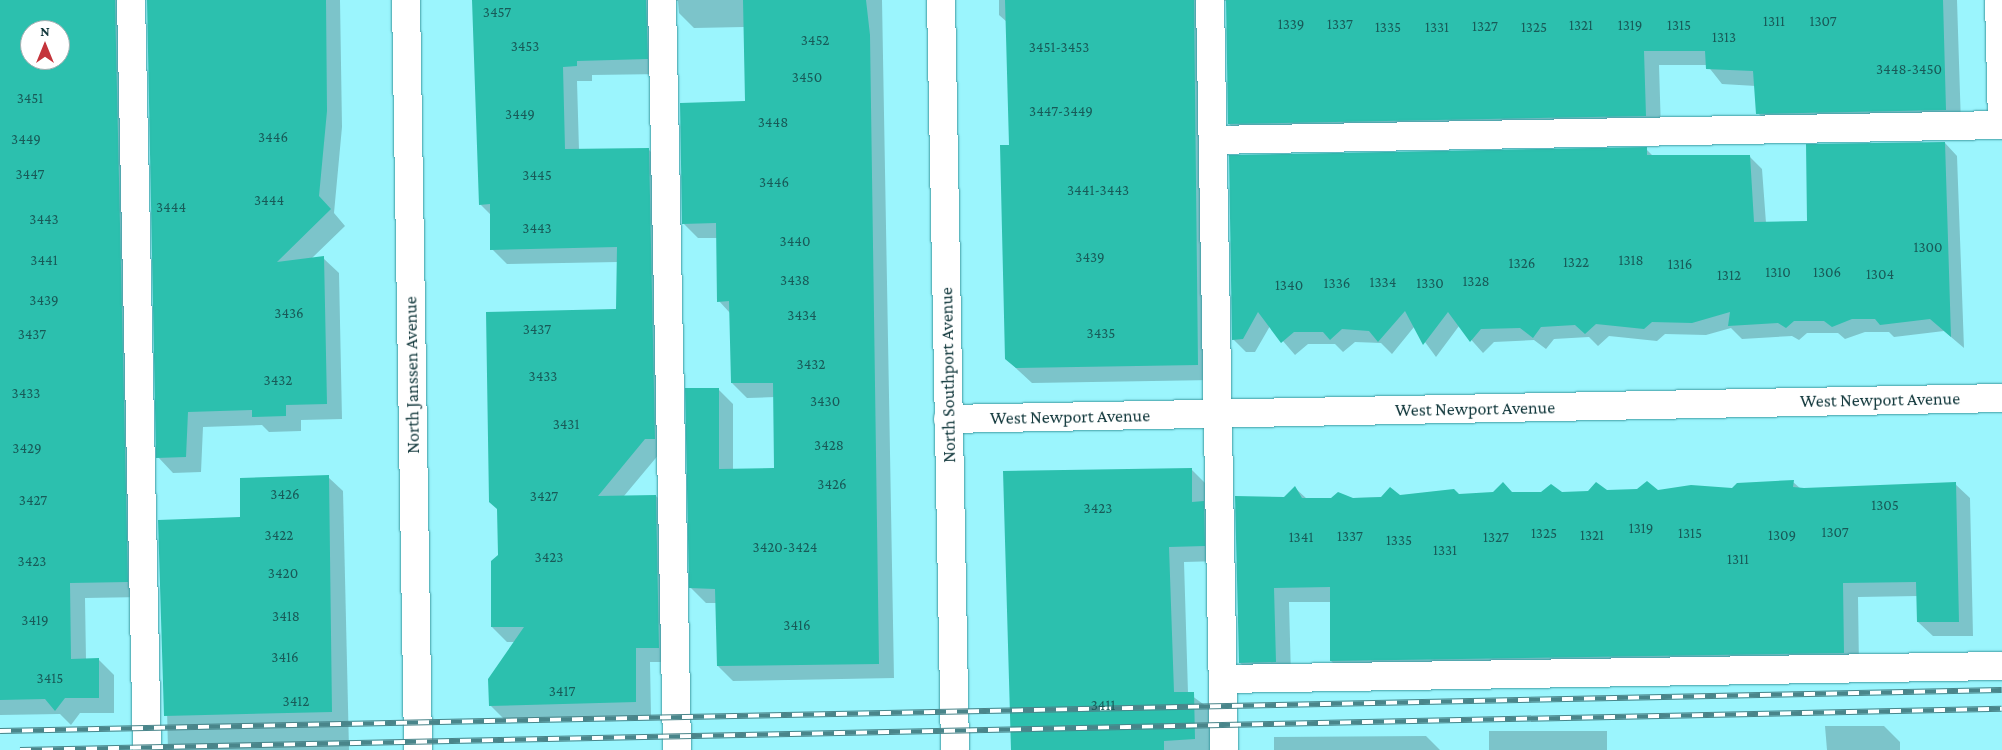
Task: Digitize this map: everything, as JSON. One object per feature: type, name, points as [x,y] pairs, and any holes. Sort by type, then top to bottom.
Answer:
[{"type":"street","points":[[131,0],[147,750]]},
{"type":"street","name":"North Janssen Avenue","points":[[406,0],[418,750]]},
{"type":"street","points":[[662,0],[677,750]]},
{"type":"street","name":"North Southport Avenue","points":[[940,0],[954,750]]},
{"type":"street","points":[[1210,0],[1224,750]]},
{"type":"street","points":[[1213,140],[2002,124],[1999,0]]},
{"type":"street","name":"West Newport Avenue","points":[[948,419],[2002,398]]},
{"type":"street","points":[[1223,679],[2002,666]]},
{"type":"building","points":[[0,0],[115,0],[128,582],[70,583],[71,659],[99,658],[99,698],[65,698],[55,711],[45,699],[0,700]]},
{"type":"building","points":[[147,0],[326,0],[327,111],[319,196],[331,209],[277,262],[324,256],[327,404],[286,405],[286,416],[252,417],[252,410],[188,412],[186,457],[156,458]]},
{"type":"building","points":[[472,0],[646,0],[648,59],[577,61],[577,66],[563,67],[565,149],[649,148],[655,439],[645,439],[598,496],[656,495],[659,648],[636,648],[636,702],[489,706],[488,679],[524,627],[491,627],[491,561],[498,555],[497,509],[489,502],[486,312],[616,309],[617,247],[490,250],[490,204],[479,205]]},
{"type":"building","points":[[743,0],[866,0],[870,35],[879,664],[717,666],[715,589],[689,588],[685,388],[719,388],[719,469],[774,468],[773,383],[731,383],[729,301],[717,302],[716,223],[682,224],[680,103],[745,101]]},
{"type":"building","points":[[1005,0],[1194,0],[1198,365],[1016,368],[1005,359],[1000,145],[1009,145]]},
{"type":"building","points":[[1226,0],[1943,0],[1946,110],[1756,114],[1753,71],[1706,69],[1705,51],[1644,51],[1646,116],[1228,124]]},
{"type":"building","points":[[1945,142],[1951,337],[1930,319],[1880,325],[1875,319],[1852,319],[1832,327],[1824,321],[1794,321],[1786,328],[1778,323],[1728,326],[1730,312],[1692,323],[1652,322],[1644,329],[1596,324],[1585,334],[1575,325],[1541,327],[1533,338],[1520,328],[1481,329],[1470,342],[1448,312],[1423,345],[1405,311],[1378,342],[1369,331],[1342,329],[1330,340],[1323,332],[1294,332],[1281,343],[1258,312],[1243,339],[1232,340],[1229,155],[1647,147],[1647,155],[1750,155],[1754,222],[1807,221],[1806,144]]},
{"type":"building","points":[[1192,468],[1192,502],[1204,501],[1205,546],[1169,547],[1174,692],[1194,692],[1195,739],[1164,741],[1164,750],[1011,750],[1003,471]]},
{"type":"building","points":[[329,475],[332,712],[164,716],[158,520],[240,517],[240,478]]},
{"type":"building","points":[[1794,480],[1793,487],[1804,488],[1956,482],[1959,622],[1917,622],[1916,582],[1843,583],[1844,653],[1330,661],[1330,587],[1274,588],[1276,662],[1239,663],[1235,496],[1284,497],[1295,486],[1302,498],[1331,498],[1338,492],[1353,498],[1381,497],[1390,487],[1400,495],[1454,489],[1459,494],[1493,492],[1503,482],[1512,492],[1541,492],[1551,484],[1562,492],[1588,491],[1596,482],[1607,490],[1637,489],[1647,481],[1658,490],[1691,485],[1732,488],[1737,483]]},
{"type":"railway","points":[[0,731],[2002,690]]},
{"type":"railway","points":[[20,750],[2002,709]]}]
